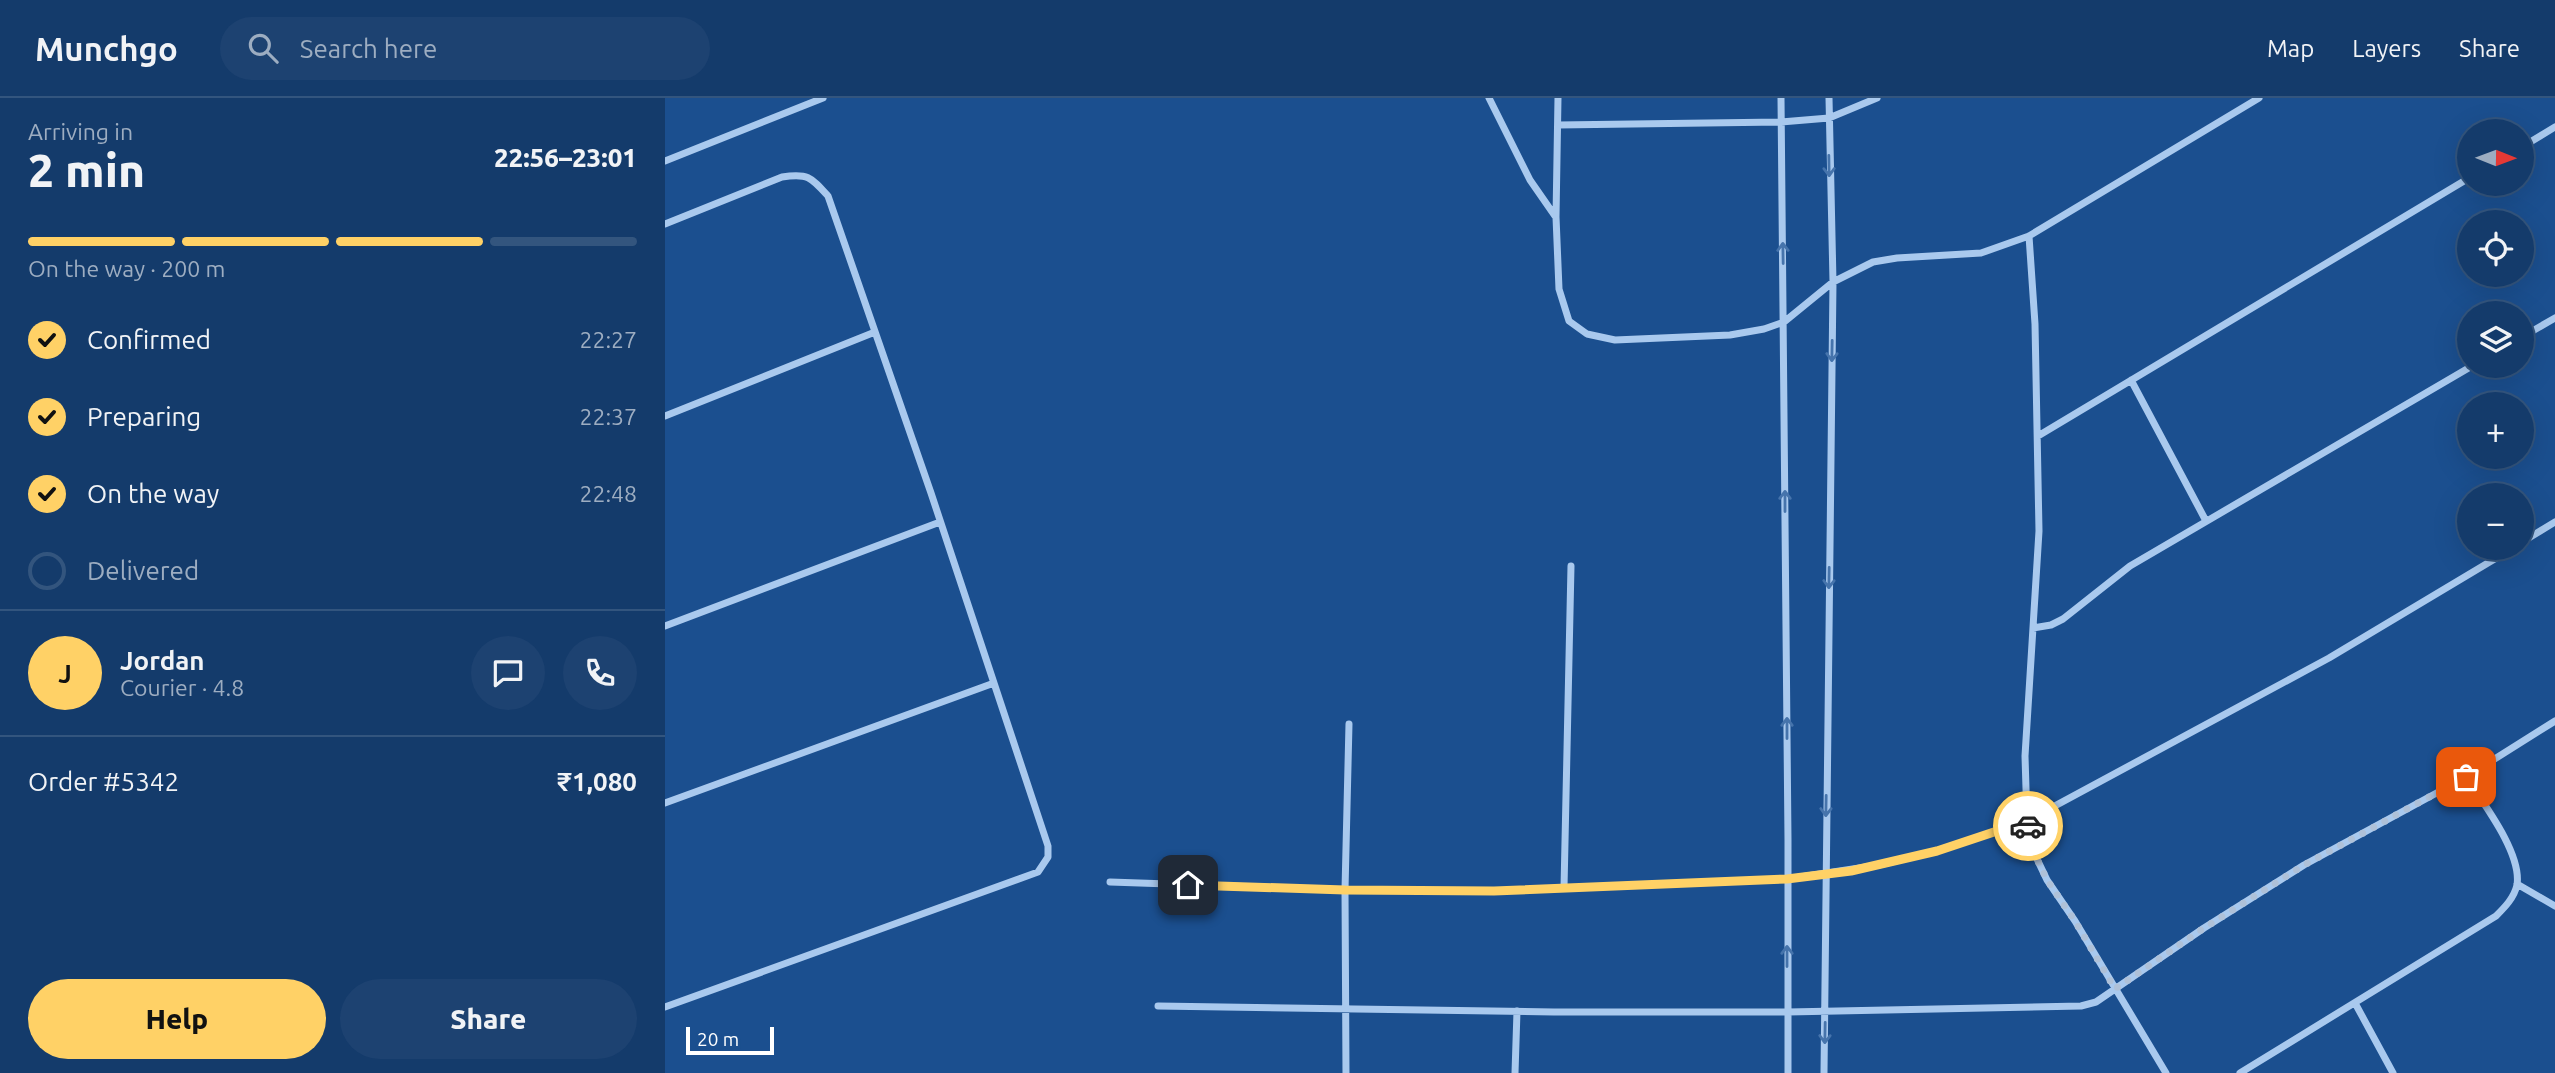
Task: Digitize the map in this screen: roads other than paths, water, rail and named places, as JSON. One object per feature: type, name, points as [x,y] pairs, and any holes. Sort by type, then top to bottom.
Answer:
[{"type":"street","points":[[665,161],[823,98]]},
{"type":"street","points":[[1489,98],[1530,180],[1556,217]]},
{"type":"street","points":[[1558,98],[1556,217],[1559,289],[1569,320],[1587,334],[1615,340],[1730,335],[1764,329],[1784,322],[1833,282],[1873,262],[1981,253],[2029,236],[2259,98]]},
{"type":"street","points":[[1781,98],[1788,1073]]},
{"type":"street","points":[[1824,1073],[1833,282],[1829,98]]},
{"type":"street","points":[[1558,125],[1781,122],[1829,118],[1877,98]]},
{"type":"street","points":[[2534,140],[2555,127]]},
{"type":"street","points":[[665,224],[782,177],[800,174],[812,178],[828,196],[1048,846],[1048,858],[1038,872],[665,1007]]},
{"type":"street","points":[[2038,436],[2457,185]]},
{"type":"street","points":[[2029,236],[2035,324],[2039,531],[2025,756],[2027,821],[2037,859],[2047,880],[2075,921],[2166,1073]]},
{"type":"street","points":[[2534,330],[2555,318]]},
{"type":"street","points":[[665,416],[875,332]]},
{"type":"street","points":[[2033,628],[2051,625],[2063,619],[2130,566],[2457,375]]},
{"type":"street","points":[[2131,380],[2206,521]]},
{"type":"street","points":[[665,626],[940,522]]},
{"type":"street","points":[[2534,535],[2555,522]]},
{"type":"street","points":[[1109,882],[1345,890],[1494,891],[1787,879],[1827,874],[1937,851],[2027,821],[2329,658],[2493,560]]},
{"type":"street","points":[[1563,888],[1571,566]]},
{"type":"street","points":[[665,803],[994,683]]},
{"type":"street","points":[[1158,1006],[1825,1012],[2081,1006],[2097,1002],[2204,928],[2304,865],[2466,777],[2555,721]]},
{"type":"street","points":[[1346,1073],[1345,890],[1349,724]]},
{"type":"street","points":[[2240,1073],[2496,916],[2509,903],[2517,884],[2515,863],[2507,843],[2466,777]]},
{"type":"street","points":[[2517,884],[2555,906]]},
{"type":"street","points":[[2355,1003],[2393,1073]]},
{"type":"street","points":[[1514,1073],[1517,1011]]}]
